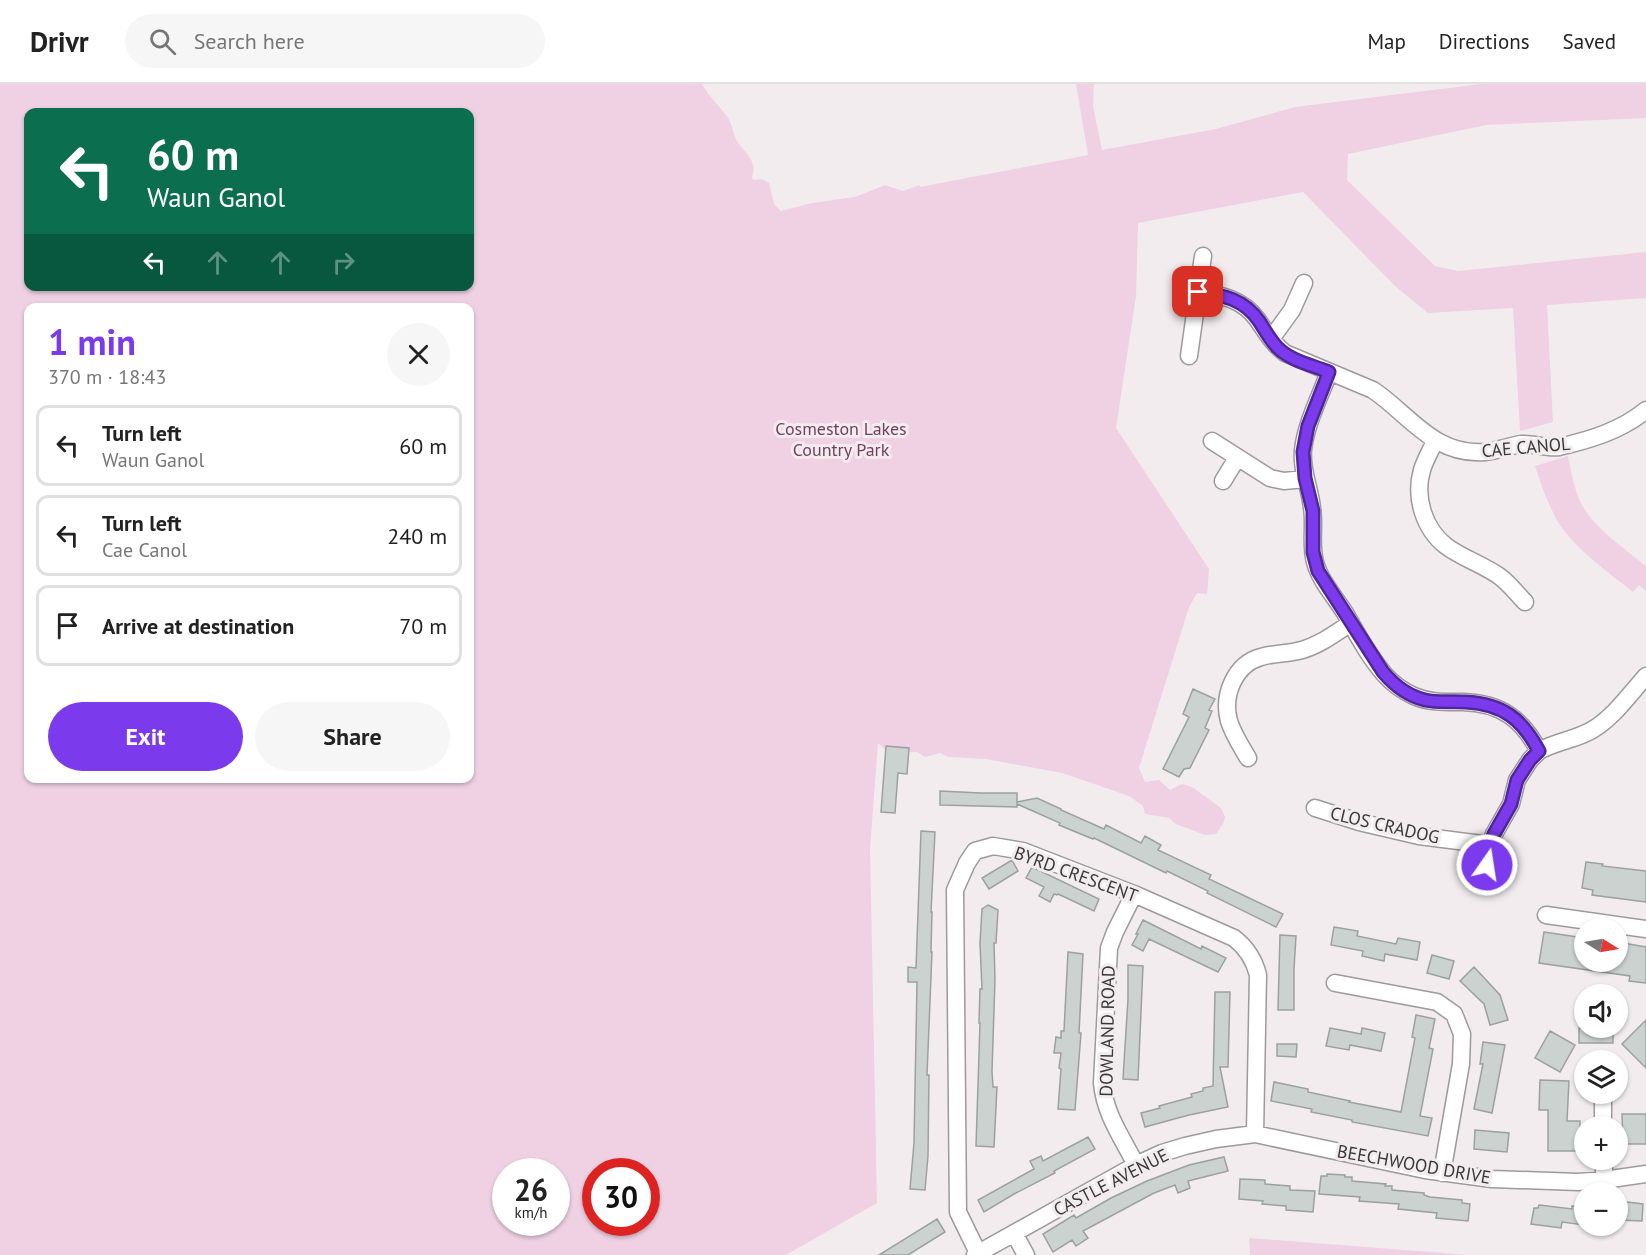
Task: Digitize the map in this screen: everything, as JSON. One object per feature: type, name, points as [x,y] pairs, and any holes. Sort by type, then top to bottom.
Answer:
[{"type":"street","points":[[1189,356],[1203,256]]},
{"type":"street","points":[[1271,339],[1292,310],[1304,283]]},
{"type":"street","name":"CAE CANOL","points":[[1198,292],[1229,297],[1240,303],[1251,311],[1277,347],[1285,353],[1373,390],[1435,441],[1448,446],[1473,452],[1522,444],[1559,447],[1619,428],[1646,411]]},
{"type":"street","points":[[1329,372],[1308,426],[1303,452],[1305,478],[1313,511],[1312,540],[1318,571],[1383,672],[1398,687],[1425,700],[1477,703],[1500,710],[1519,721],[1539,751]]},
{"type":"street","points":[[1212,441],[1276,480],[1305,478]]},
{"type":"street","points":[[1435,441],[1421,471],[1419,498],[1422,512],[1429,526],[1446,546],[1502,578],[1525,602]]},
{"type":"street","points":[[1223,481],[1237,458]]},
{"type":"street","points":[[1248,758],[1228,719],[1229,691],[1241,668],[1261,657],[1312,646],[1351,623]]},
{"type":"street","points":[[1487,865],[1494,834],[1511,804],[1517,780],[1523,770],[1539,751],[1557,742],[1581,736],[1604,722],[1646,676]]},
{"type":"street","name":"CLOS CRADOG","points":[[1315,808],[1359,822],[1419,836],[1490,845]]},
{"type":"street","name":"BYRD CRESCENT","points":[[977,1254],[958,1212],[955,890],[975,851],[993,846],[1023,851],[1134,894],[1234,938],[1243,945],[1255,964],[1258,975],[1255,1134]]},
{"type":"street","name":"DOWLAND ROAD","points":[[1134,894],[1109,948],[1102,1083],[1103,1099],[1107,1111],[1136,1165]]},
{"type":"street","points":[[1546,915],[1646,928]]},
{"type":"street","points":[[1335,983],[1437,1002],[1454,1014],[1462,1034],[1462,1056],[1442,1173]]},
{"type":"street","name":"CASTLE AVENUE","points":[[977,1254],[1136,1165],[1162,1153],[1216,1139],[1255,1134]]},
{"type":"street","name":"BEECHWOOD DRIVE","points":[[1255,1134],[1442,1173],[1492,1179],[1578,1182],[1646,1174]]},
{"type":"street","points":[[1604,1170],[1604,1180]]},
{"type":"street","points":[[1014,1233],[1026,1255]]},
{"type":"green space","name":"Cosmeston Lakes Country Park","points":[[0,84],[702,84],[728,118],[737,141],[750,159],[753,167],[753,180],[762,179],[769,183],[774,204],[781,211],[812,203],[855,197],[885,185],[903,191],[920,185],[920,187],[1088,155],[1076,84],[1094,84],[1093,106],[1102,150],[1216,129],[1295,107],[1481,84],[1646,84],[1646,118],[1486,125],[1348,154],[1347,180],[1435,266],[1458,271],[1646,252],[1646,298],[1547,305],[1553,422],[1520,431],[1513,308],[1428,313],[1396,287],[1303,192],[1138,223],[1136,296],[1116,428],[1209,569],[1207,594],[1197,593],[1189,607],[1139,768],[1145,782],[1159,780],[1170,790],[1182,784],[1192,787],[1221,808],[1225,817],[1216,834],[1205,835],[1176,824],[1169,818],[1145,814],[1143,806],[1129,796],[1062,773],[986,759],[949,757],[940,753],[925,757],[917,752],[889,753],[878,743],[870,848],[877,1203],[786,1255],[0,1255]]},
{"type":"green space","points":[[1568,456],[1576,490],[1586,511],[1609,536],[1646,566],[1646,591],[1639,585],[1633,592],[1583,551],[1558,522],[1535,466]]},
{"type":"green space","points":[[1249,1238],[1469,1255],[1250,1255]]},
{"type":"building","points":[[1193,689],[1215,699],[1209,710],[1212,711],[1205,728],[1209,730],[1190,768],[1184,769],[1179,777],[1163,769],[1189,717],[1183,714]]},
{"type":"building","points":[[886,746],[909,748],[907,774],[898,773],[895,813],[881,812]]},
{"type":"building","points":[[940,791],[1017,793],[1017,802],[1037,798],[1104,829],[1106,825],[1141,843],[1145,836],[1161,845],[1158,850],[1211,875],[1209,879],[1283,914],[1276,927],[1167,871],[1166,873],[1017,804],[1017,807],[940,805]]},
{"type":"building","points":[[921,831],[935,832],[927,1075],[929,1075],[928,1156],[925,1190],[910,1189],[914,1143],[917,982],[908,982],[908,967],[916,968]]},
{"type":"building","points":[[1012,860],[1018,871],[989,889],[982,878]]},
{"type":"building","points":[[1586,862],[1646,871],[1646,902],[1592,895],[1593,890],[1582,888]]},
{"type":"building","points":[[1032,867],[1099,899],[1094,911],[1058,894],[1054,894],[1050,902],[1039,896],[1044,887],[1026,878]]},
{"type":"building","points":[[988,905],[998,910],[996,943],[994,943],[992,1071],[993,1087],[997,1087],[994,1147],[976,1146],[980,989],[982,989],[980,943],[982,909]]},
{"type":"building","points":[[1143,920],[1201,949],[1202,946],[1226,958],[1218,972],[1149,939],[1143,951],[1132,945]]},
{"type":"building","points":[[1334,927],[1358,931],[1357,936],[1396,944],[1398,938],[1420,942],[1417,960],[1385,954],[1384,961],[1362,956],[1363,951],[1331,945]]},
{"type":"building","points":[[1544,932],[1574,936],[1574,968],[1539,963]]},
{"type":"building","points":[[1280,935],[1296,936],[1294,1010],[1278,1010]]},
{"type":"building","points":[[1628,944],[1646,947],[1646,983],[1629,981],[1630,976],[1602,972],[1628,972]]},
{"type":"building","points":[[1068,952],[1083,954],[1079,1033],[1081,1033],[1075,1110],[1058,1109],[1061,1053],[1054,1053],[1056,1037],[1061,1038],[1061,1031],[1064,1031]]},
{"type":"building","points":[[1432,955],[1454,961],[1449,979],[1427,973]]},
{"type":"building","points":[[1128,965],[1143,966],[1138,1080],[1123,1079]]},
{"type":"building","points":[[1474,967],[1500,995],[1508,1020],[1490,1025],[1484,1004],[1460,981]]},
{"type":"building","points":[[1215,992],[1230,992],[1228,1067],[1220,1067],[1228,1107],[1145,1127],[1141,1113],[1192,1097],[1191,1094],[1213,1086]]},
{"type":"building","points":[[1416,1015],[1435,1019],[1429,1048],[1433,1049],[1420,1116],[1432,1118],[1428,1136],[1352,1122],[1352,1120],[1311,1112],[1312,1109],[1271,1101],[1274,1082],[1308,1089],[1308,1092],[1349,1102],[1401,1112],[1415,1038],[1412,1037]]},
{"type":"building","points":[[1646,1020],[1646,1068],[1622,1044]]},
{"type":"building","points":[[1330,1028],[1361,1034],[1362,1028],[1385,1033],[1381,1051],[1350,1045],[1349,1050],[1326,1046]]},
{"type":"building","points":[[1550,1031],[1575,1045],[1560,1072],[1535,1058]]},
{"type":"building","points":[[1579,1038],[1613,1038],[1613,1043],[1579,1043]]},
{"type":"building","points":[[1483,1042],[1505,1045],[1492,1113],[1474,1109],[1483,1064],[1480,1064]]},
{"type":"building","points":[[1277,1044],[1297,1044],[1296,1057],[1277,1056]]},
{"type":"building","points":[[1540,1080],[1569,1081],[1567,1121],[1574,1121],[1574,1151],[1548,1151],[1548,1110],[1539,1110]]},
{"type":"building","points":[[1622,1114],[1646,1114],[1646,1144],[1628,1144],[1628,1116],[1622,1116]]},
{"type":"building","points":[[1475,1130],[1509,1133],[1507,1152],[1474,1149]]},
{"type":"building","points":[[1088,1137],[1095,1149],[984,1212],[978,1200],[1034,1169],[1030,1161],[1041,1156],[1043,1161]]},
{"type":"building","points":[[1224,1157],[1228,1171],[1188,1181],[1190,1188],[1178,1193],[1175,1185],[1154,1193],[1083,1231],[1088,1238],[1076,1246],[1072,1240],[1053,1252],[1043,1234],[1074,1215],[1076,1218],[1147,1181],[1189,1165]]},
{"type":"building","points":[[1327,1174],[1345,1175],[1345,1177],[1352,1177],[1352,1181],[1386,1184],[1385,1186],[1392,1186],[1392,1190],[1462,1200],[1462,1203],[1470,1204],[1468,1221],[1436,1218],[1437,1213],[1398,1209],[1399,1204],[1359,1201],[1360,1197],[1319,1194],[1321,1176],[1327,1176]]},
{"type":"building","points":[[1240,1179],[1265,1180],[1265,1184],[1290,1186],[1290,1190],[1315,1191],[1313,1212],[1286,1210],[1286,1206],[1239,1199]]},
{"type":"building","points":[[1628,1202],[1643,1204],[1642,1221],[1628,1220]]},
{"type":"building","points":[[1539,1205],[1572,1209],[1574,1206],[1574,1224],[1562,1222],[1561,1228],[1531,1224],[1534,1208],[1538,1208]]},
{"type":"building","points":[[937,1219],[945,1232],[908,1255],[879,1255]]},
{"type":"route","points":[[1198,292],[1229,297],[1240,303],[1251,311],[1277,347],[1293,358],[1329,372],[1308,426],[1303,452],[1303,467],[1313,511],[1313,552],[1318,571],[1383,672],[1393,683],[1415,697],[1438,702],[1488,705],[1511,716],[1519,721],[1539,751],[1517,780],[1511,804],[1490,845],[1487,865]]}]
